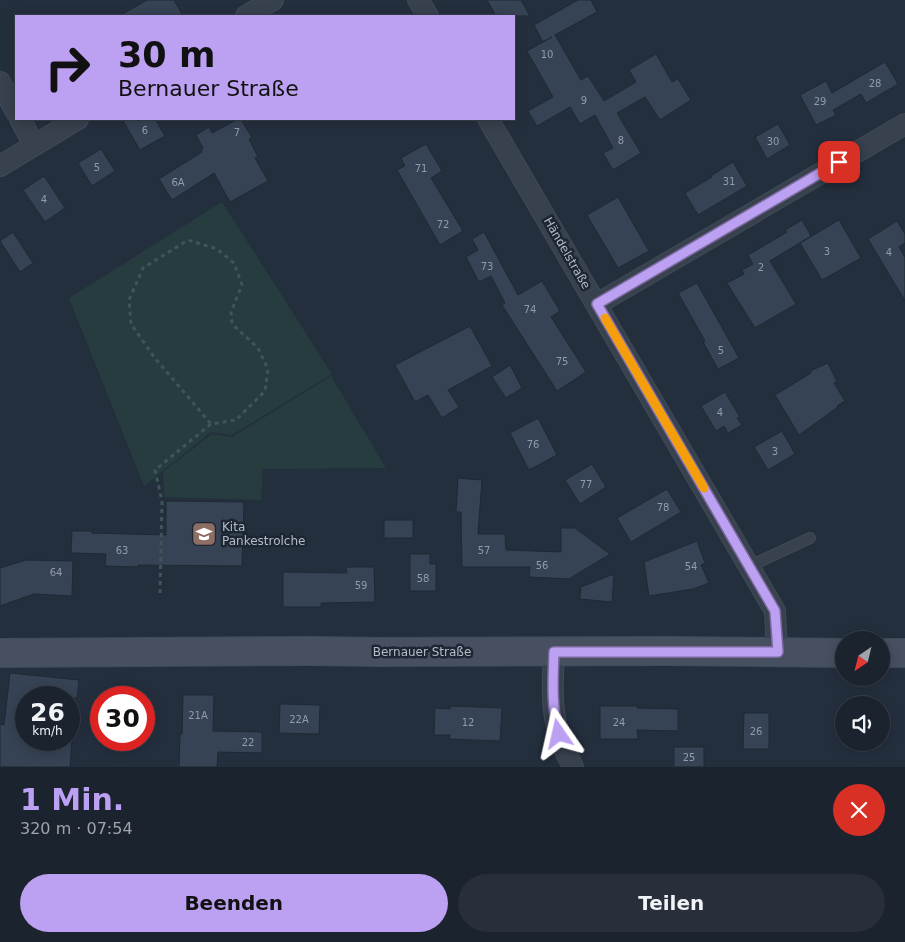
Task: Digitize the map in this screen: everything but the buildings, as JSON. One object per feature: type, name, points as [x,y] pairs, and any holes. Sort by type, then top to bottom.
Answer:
[{"type":"main road","name":"Bernauer Straße","points":[[0,653],[312,651],[835,653]]},
{"type":"main road","points":[[890,653],[905,653]]},
{"type":"street","points":[[248,15],[273,0]]},
{"type":"street","points":[[418,0],[427,15]]},
{"type":"street","points":[[0,82],[15,110]]},
{"type":"street","points":[[21,120],[34,145]]},
{"type":"street","points":[[0,166],[76,120]]},
{"type":"street","name":"Händelstraße","points":[[489,120],[775,611],[778,652]]},
{"type":"street","points":[[597,304],[905,124]]},
{"type":"street","points":[[554,652],[552,694],[556,724],[562,744],[573,767]]},
{"type":"lane","points":[[750,566],[810,538]]},
{"type":"path","points":[[160,593],[162,501],[155,470],[211,424],[236,420],[264,391],[268,369],[258,348],[232,324],[231,312],[242,285],[234,263],[217,249],[188,240],[143,268],[129,300],[131,324],[154,357],[211,424]]},
{"type":"path","points":[[164,456],[167,460]]},
{"type":"green space","points":[[222,202],[332,374],[232,435],[211,432],[144,486],[69,298]]},
{"type":"green space","points":[[331,376],[386,468],[263,469],[261,500],[164,497],[163,472],[212,434],[232,437]]},
{"type":"slow traffic","points":[[605,318],[704,488]]},
{"type":"place","name":"Kita Pankestrolche","points":[[204,534]]},
{"type":"route","points":[[559,734],[552,694],[554,652],[778,652],[775,611],[597,304],[839,162]]}]
